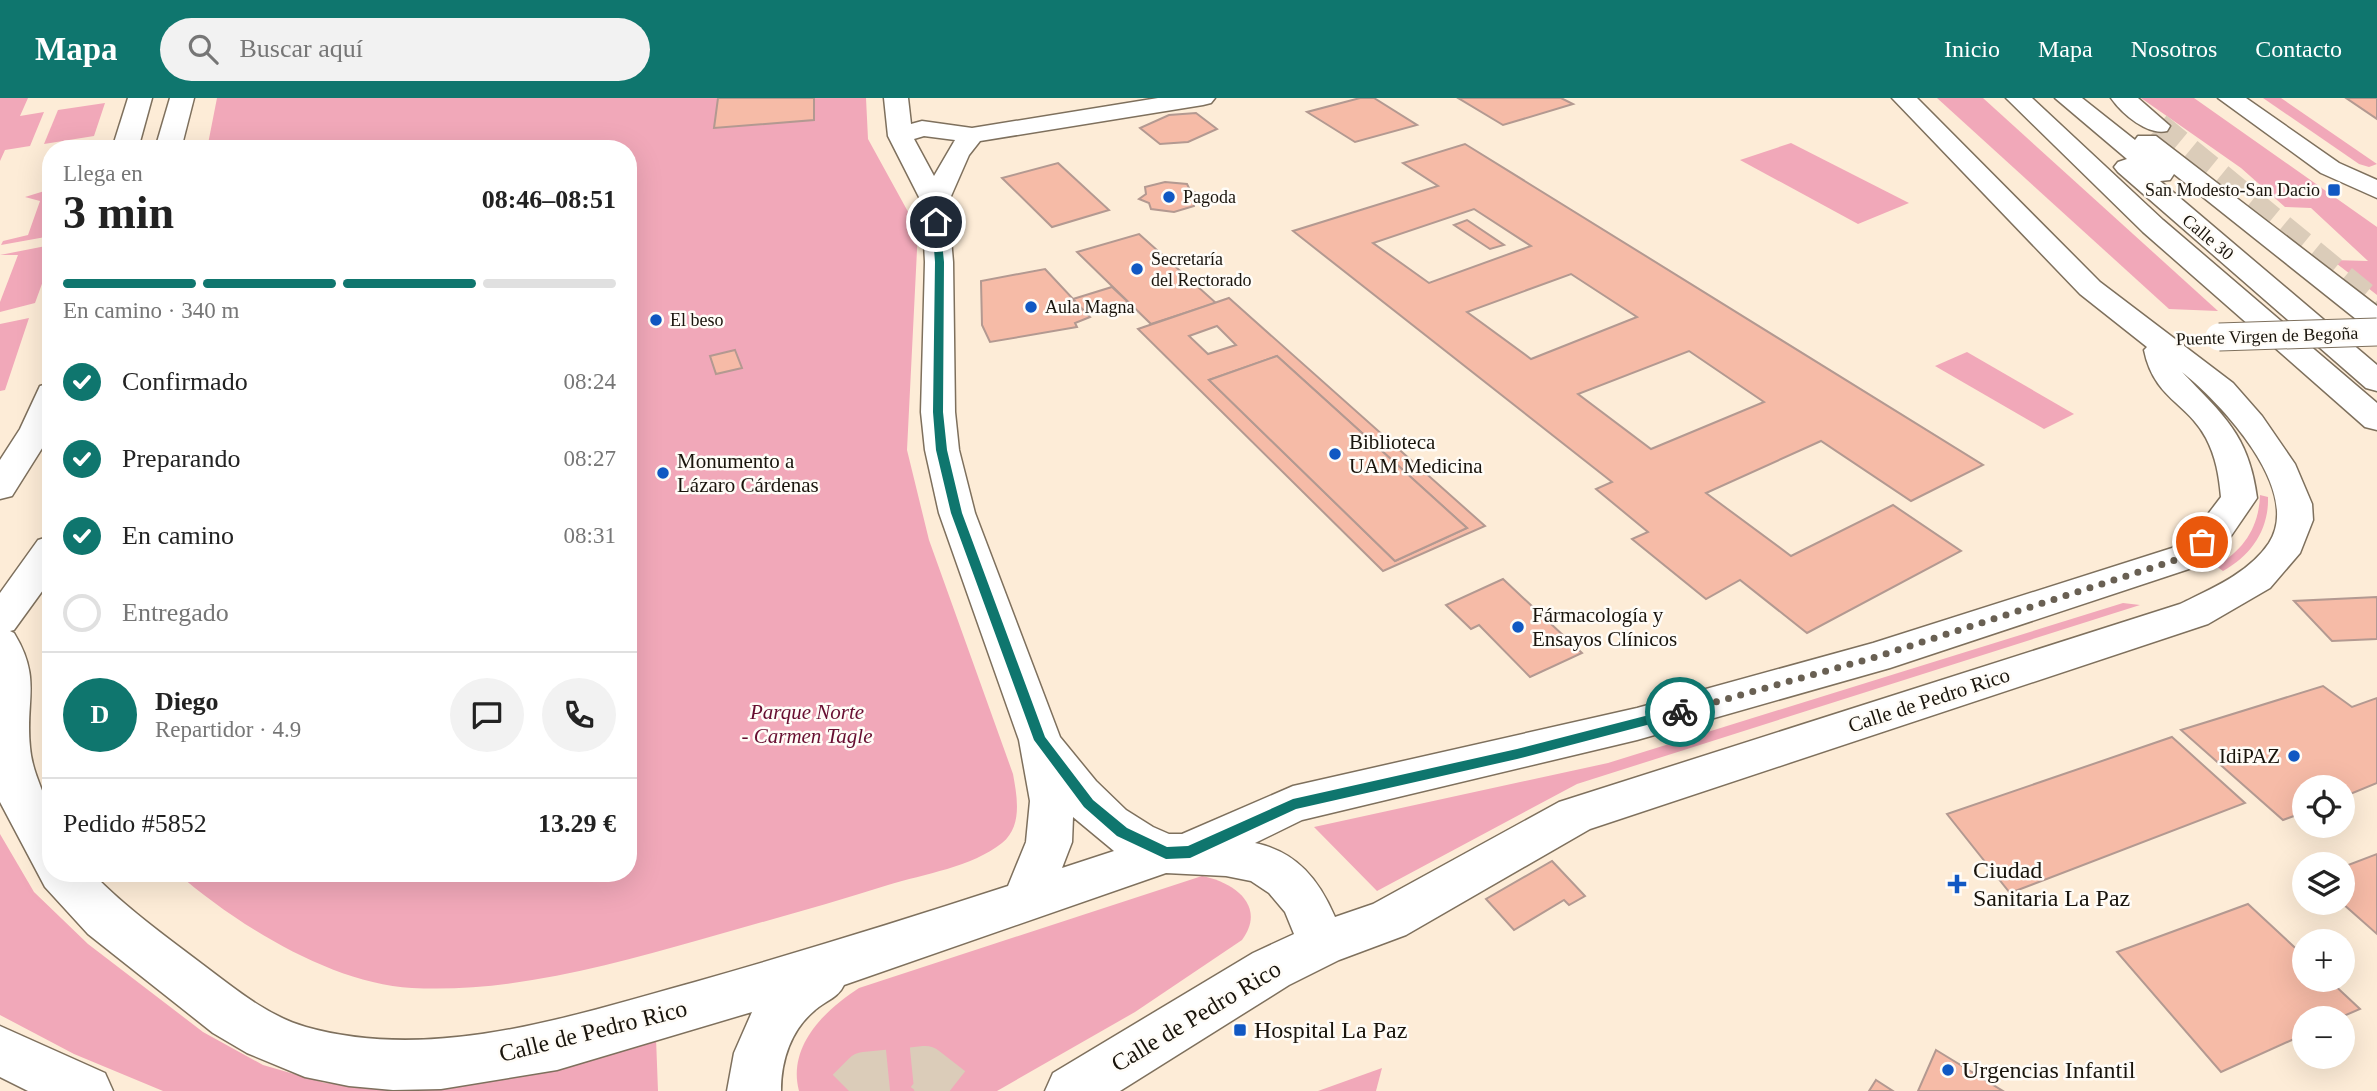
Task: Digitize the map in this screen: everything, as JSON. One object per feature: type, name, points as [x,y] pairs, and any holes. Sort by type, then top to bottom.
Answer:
[{"type":"main road","points":[[128,140],[140,98]]},
{"type":"main road","points":[[170,140],[182,98]]},
{"type":"main road","points":[[896,98],[905,144],[935,203],[939,262],[938,412],[942,450],[970,552],[1040,740],[1052,801],[1049,842],[1027,898]]},
{"type":"main road","points":[[905,144],[951,149],[972,135],[1203,98]]},
{"type":"main road","name":"Calle de Pedro Rico","points":[[1072,1091],[1271,969],[1322,944],[1389,920],[1575,815],[2194,614],[2244,589],[2279,559],[2296,519],[2287,476],[2255,429],[2210,379],[2091,289],[1904,98]]},
{"type":"main road","points":[[2009,98],[2083,157]]},
{"type":"main road","points":[[2018,98],[2153,226],[2377,420]]},
{"type":"main road","name":"Calle 30","points":[[2036,98],[2115,157],[2377,381]]},
{"type":"main road","points":[[2049,98],[2115,157]]},
{"type":"main road","points":[[2067,98],[2377,356]]},
{"type":"main road","points":[[2086,98],[2189,175]]},
{"type":"main road","name":"Calle 30","points":[[2095,98],[2377,321]]},
{"type":"main road","points":[[2123,98],[2158,126]]},
{"type":"main road","points":[[2230,98],[2330,168],[2377,190]]},
{"type":"main road","points":[[935,203],[957,154],[972,135]]},
{"type":"main road","points":[[2330,168],[2347,189],[2377,210]]},
{"type":"main road","name":"Puente Virgen de Begoña","points":[[2157,341],[2377,332]]},
{"type":"main road","name":"Calle de Pedro Rico","points":[[70,882],[105,919],[231,1016],[265,1036],[305,1052],[349,1061],[393,1065],[441,1064],[545,1048],[846,962],[1027,898],[1178,852],[1293,804],[1637,724],[1876,657],[2185,557],[2218,527],[2238,498],[2235,470],[2221,433],[2165,373],[2157,341]]},
{"type":"main road","points":[[0,488],[33,437],[42,415]]},
{"type":"main road","points":[[0,620],[42,563]]},
{"type":"main road","points":[[0,643],[7,652],[11,670],[7,745],[12,774],[22,805],[42,841]]},
{"type":"main road","points":[[1040,740],[1089,803],[1122,832],[1178,852]]},
{"type":"main road","name":"Calle de Pedro Rico","points":[[1178,852],[1262,864],[1286,879],[1304,900],[1322,944]]},
{"type":"main road","name":"Calle de Pedro Rico","points":[[754,1091],[754,1074],[768,1033],[794,996],[846,962]]},
{"type":"main road","points":[[0,1051],[86,1091]]},
{"type":"green space","points":[[0,98],[28,98],[20,116],[44,112],[30,146],[5,150],[0,161]]},
{"type":"green space","name":"Parque Norte - Carmen Tagle","points":[[217,98],[866,98],[868,139],[918,230],[907,450],[929,540],[1013,774],[1017,810],[1009,836],[990,851],[962,864],[794,913],[593,968],[485,986],[412,988],[350,976],[318,964],[257,931],[188,882],[637,882],[637,140],[209,140]]},
{"type":"green space","points":[[1937,98],[1983,98],[2218,311],[2169,309]]},
{"type":"green space","points":[[2141,98],[2194,98],[2377,227],[2377,295],[2332,260],[2368,261],[2311,208],[2285,207],[2241,168]]},
{"type":"green space","points":[[2263,98],[2281,98],[2377,164],[2369,167],[2359,164]]},
{"type":"green space","points":[[105,103],[94,136],[46,140],[58,110]]},
{"type":"green space","points":[[1791,143],[1909,203],[1858,224],[1740,160]]},
{"type":"green space","points":[[42,192],[42,238],[1,245],[3,241],[28,235],[40,201],[25,197]]},
{"type":"green space","points":[[42,247],[42,284],[35,303],[0,312],[0,302],[18,255],[0,255]]},
{"type":"green space","points":[[29,318],[5,390],[0,391],[0,324]]},
{"type":"green space","points":[[1967,352],[2074,414],[2044,429],[1935,366]]},
{"type":"green space","points":[[2260,495],[2268,497],[2268,509],[2262,530],[2250,549],[2223,571],[2216,566],[2235,553],[2248,536],[2257,517]]},
{"type":"green space","points":[[2123,603],[2140,605],[1577,784],[1377,891],[1314,827],[1608,763]]},
{"type":"green space","points":[[0,834],[34,892],[88,944],[203,1032],[263,1065],[325,1083],[394,1087],[656,1038],[658,1091],[163,1091],[74,1054],[0,1015]]},
{"type":"green space","points":[[1202,876],[1235,890],[1249,906],[1249,928],[1242,940],[1135,1012],[997,1091],[799,1091],[797,1075],[804,1044],[822,1018],[859,988]]},
{"type":"green space","points":[[1382,1068],[1376,1091],[1318,1091]]},
{"type":"building","points":[[718,98],[814,98],[814,120],[714,128]]},
{"type":"building","points":[[1360,98],[1374,98],[1417,125],[1355,142],[1307,112]]},
{"type":"building","points":[[1458,98],[1561,98],[1573,104],[1503,125]]},
{"type":"building","points":[[2346,98],[2377,98],[2377,119]]},
{"type":"building","points":[[1196,113],[1217,129],[1188,142],[1160,144],[1140,128],[1169,115]]},
{"type":"building","points":[[1465,144],[1983,465],[1911,501],[1821,441],[1706,493],[1791,556],[1893,505],[1961,551],[1807,633],[1740,580],[1706,599],[1632,539],[1648,532],[1596,489],[1612,482],[1293,231],[1438,186],[1403,163]],"holes":[[[1474,209],[1531,246],[1429,283],[1373,243]],[[1571,274],[1637,317],[1531,359],[1467,312]],[[1689,351],[1764,402],[1651,449],[1578,394]]]},
{"type":"building","points":[[1058,163],[1109,210],[1052,227],[1002,178]]},
{"type":"building","name":"Pagoda","points":[[1165,182],[1187,184],[1190,190],[1200,195],[1194,199],[1194,206],[1174,212],[1151,209],[1149,203],[1139,199],[1146,194],[1145,187]]},
{"type":"building","points":[[1467,220],[1504,245],[1490,249],[1454,225]]},
{"type":"building","name":"Secretaría del Rectorado","points":[[1139,234],[1216,303],[1151,324],[1077,252]]},
{"type":"building","name":"Aula Magna","points":[[1045,269],[1090,317],[1075,323],[1077,327],[990,342],[982,325],[981,281]]},
{"type":"building","points":[[1112,287],[1128,302],[1087,314],[1073,299]]},
{"type":"building","points":[[1229,298],[1485,526],[1383,571],[1138,329]],"holes":[[[1217,326],[1236,345],[1208,354],[1189,336]],[[1277,356],[1467,528],[1395,561],[1209,380]]]},
{"type":"building","points":[[735,350],[742,368],[716,374],[710,356]]},
{"type":"building","name":"Biblioteca UAM Medicina","points":[[1277,356],[1467,528],[1395,561],[1209,380]]},
{"type":"building","name":"Fármacología y Ensayos Clínicos","points":[[1503,579],[1582,653],[1530,677],[1479,625],[1471,629],[1446,605]]},
{"type":"building","points":[[2377,597],[2377,639],[2332,641],[2294,601]]},
{"type":"building","name":"IdiPAZ","points":[[2323,686],[2352,707],[2377,698],[2377,783],[2355,792],[2355,775],[2292,775],[2292,817],[2283,820],[2181,730]]},
{"type":"building","points":[[2172,737],[2245,803],[2010,893],[1947,814]]},
{"type":"building","points":[[2377,854],[2377,934],[2355,915],[2355,862]]},
{"type":"building","points":[[1552,861],[1585,896],[1569,905],[1564,900],[1514,930],[1486,899]]},
{"type":"building","points":[[2248,904],[2292,945],[2292,992],[2342,992],[2360,1009],[2355,1011],[2355,1006],[2292,1006],[2292,1040],[2221,1072],[2117,952]]},
{"type":"building","name":"Urgencias Infantil","points":[[1936,1050],[2003,1091],[1918,1091]]},
{"type":"building","points":[[1876,1080],[1893,1091],[1869,1091]]},
{"type":"tunnel","points":[[2158,126],[2377,306]]},
{"type":"tunnel","points":[[849,1091],[865,1075],[925,1069],[953,1091]]},
{"type":"way so far","points":[[1680,712],[1876,657],[2185,557],[2202,542]]},
{"type":"place","name":"San Modesto-San Dacio","points":[[2334,190]]},
{"type":"place","name":"Pagoda","points":[[1169,197]]},
{"type":"place","name":"Secretaría del Rectorado","points":[[1137,269]]},
{"type":"place","name":"Aula Magna","points":[[1031,307]]},
{"type":"place","name":"El beso","points":[[656,320]]},
{"type":"place","name":"Biblioteca UAM Medicina","points":[[1335,454]]},
{"type":"place","name":"Monumento a Lázaro Cárdenas","points":[[663,473]]},
{"type":"place","name":"Fármacología y Ensayos Clínicos","points":[[1518,627]]},
{"type":"place","name":"IdiPAZ","points":[[2294,756]]},
{"type":"place","name":"Ciudad Sanitaria La Paz","points":[[1957,884]]},
{"type":"place","name":"Hospital La Paz","points":[[1240,1030]]},
{"type":"place","name":"Urgencias Infantil","points":[[1948,1070]]},
{"type":"route","points":[[936,222],[940,328],[938,412],[942,450],[957,513],[983,592],[1040,740],[1089,803],[1122,832],[1166,853],[1190,852],[1293,804],[1517,754],[1680,712]]}]
